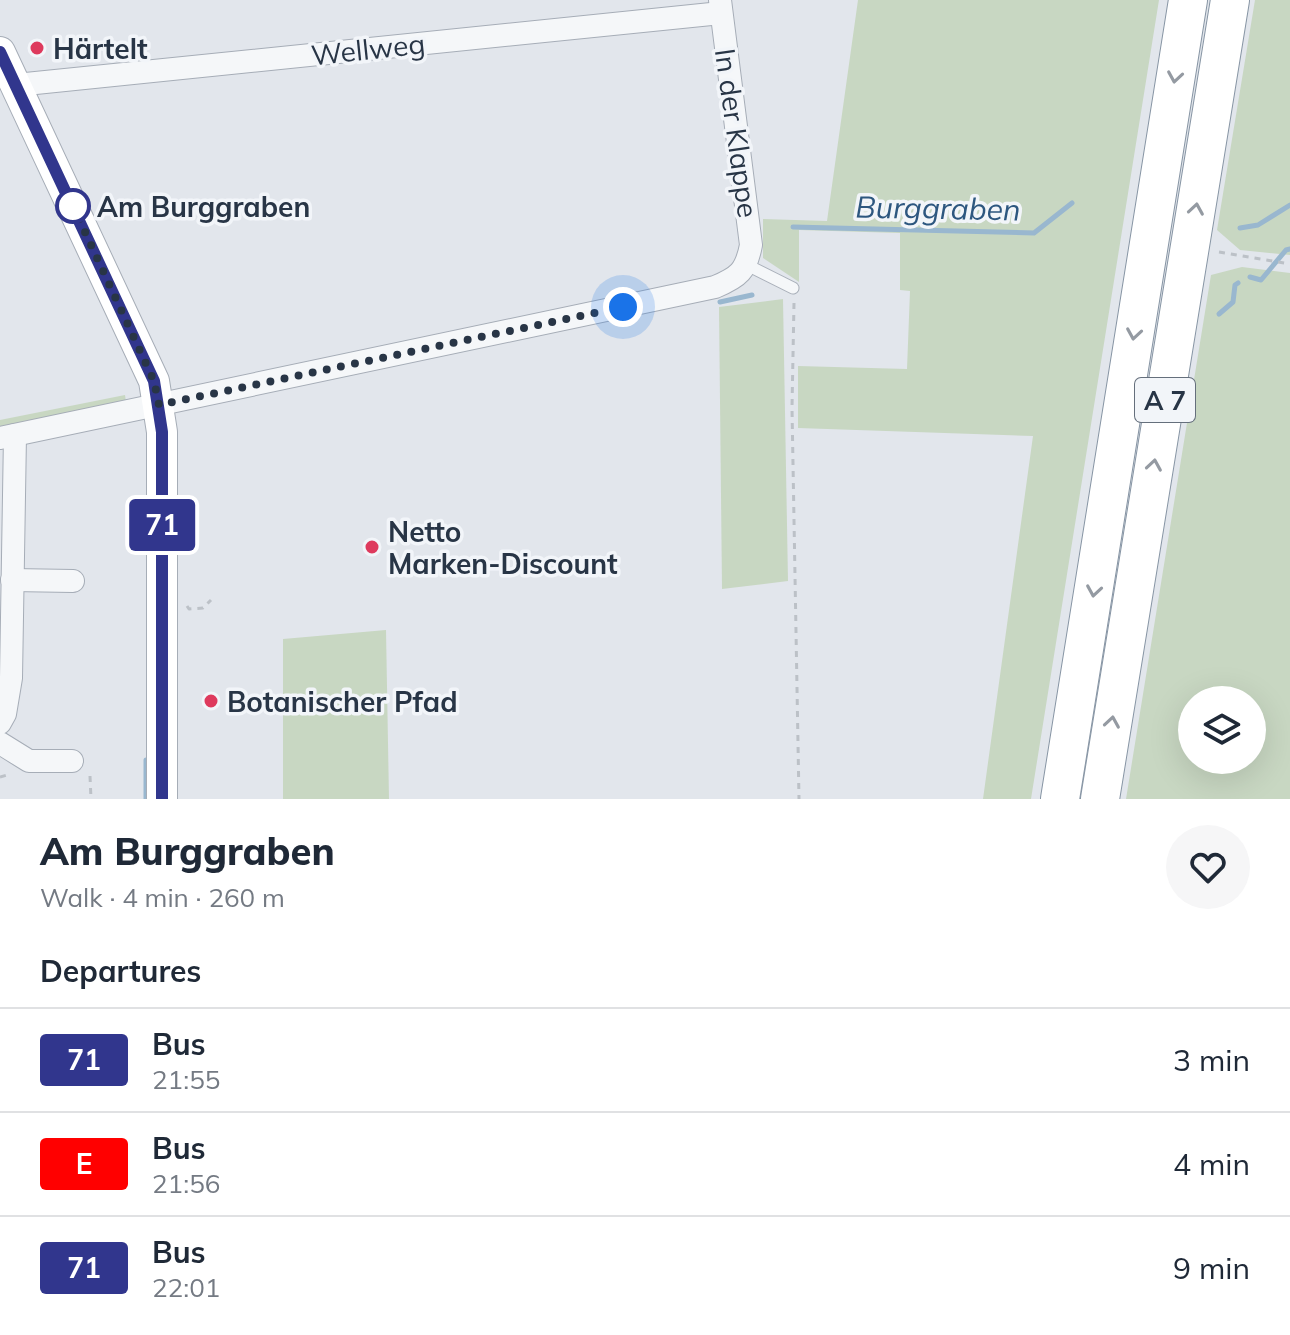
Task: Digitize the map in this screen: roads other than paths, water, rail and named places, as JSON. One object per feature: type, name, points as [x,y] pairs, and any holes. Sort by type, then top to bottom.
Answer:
[{"type":"highway","name":"A 7","points":[[1060,799],[1188,0]]},
{"type":"highway","name":"A 7","points":[[1100,799],[1230,0]]},
{"type":"street","name":"Wellweg","points":[[16,85],[720,6]]},
{"type":"street","name":"In der Klappe","points":[[720,6],[749,224],[751,245],[747,265]]},
{"type":"street","points":[[0,52],[154,381],[162,432],[162,799]]},
{"type":"street","points":[[0,723],[5,714],[11,678],[12,580],[7,436],[715,287],[734,279],[747,265]]},
{"type":"street","points":[[12,580],[73,581]]},
{"type":"street","points":[[0,743],[29,761],[72,761]]},
{"type":"lane","points":[[747,265],[793,288]]},
{"type":"waterway","name":"Burggraben","points":[[793,227],[1034,233],[1072,203]]},
{"type":"waterway","name":"Burggraben","points":[[1240,228],[1258,225],[1290,205]]},
{"type":"waterway","points":[[1250,277],[1261,280],[1290,249]]},
{"type":"waterway","points":[[1219,314],[1233,302],[1238,283]]},
{"type":"waterway","name":"Burggraben","points":[[720,302],[752,295]]},
{"type":"waterway","points":[[146,760],[146,799]]},
{"type":"place","name":"Härtelt","points":[[37,48]]},
{"type":"place","name":"Am Burggraben","points":[[73,206]]},
{"type":"place","name":"Netto Marken-Discount","points":[[372,547]]},
{"type":"place","name":"Botanischer Pfad","points":[[211,701]]}]
